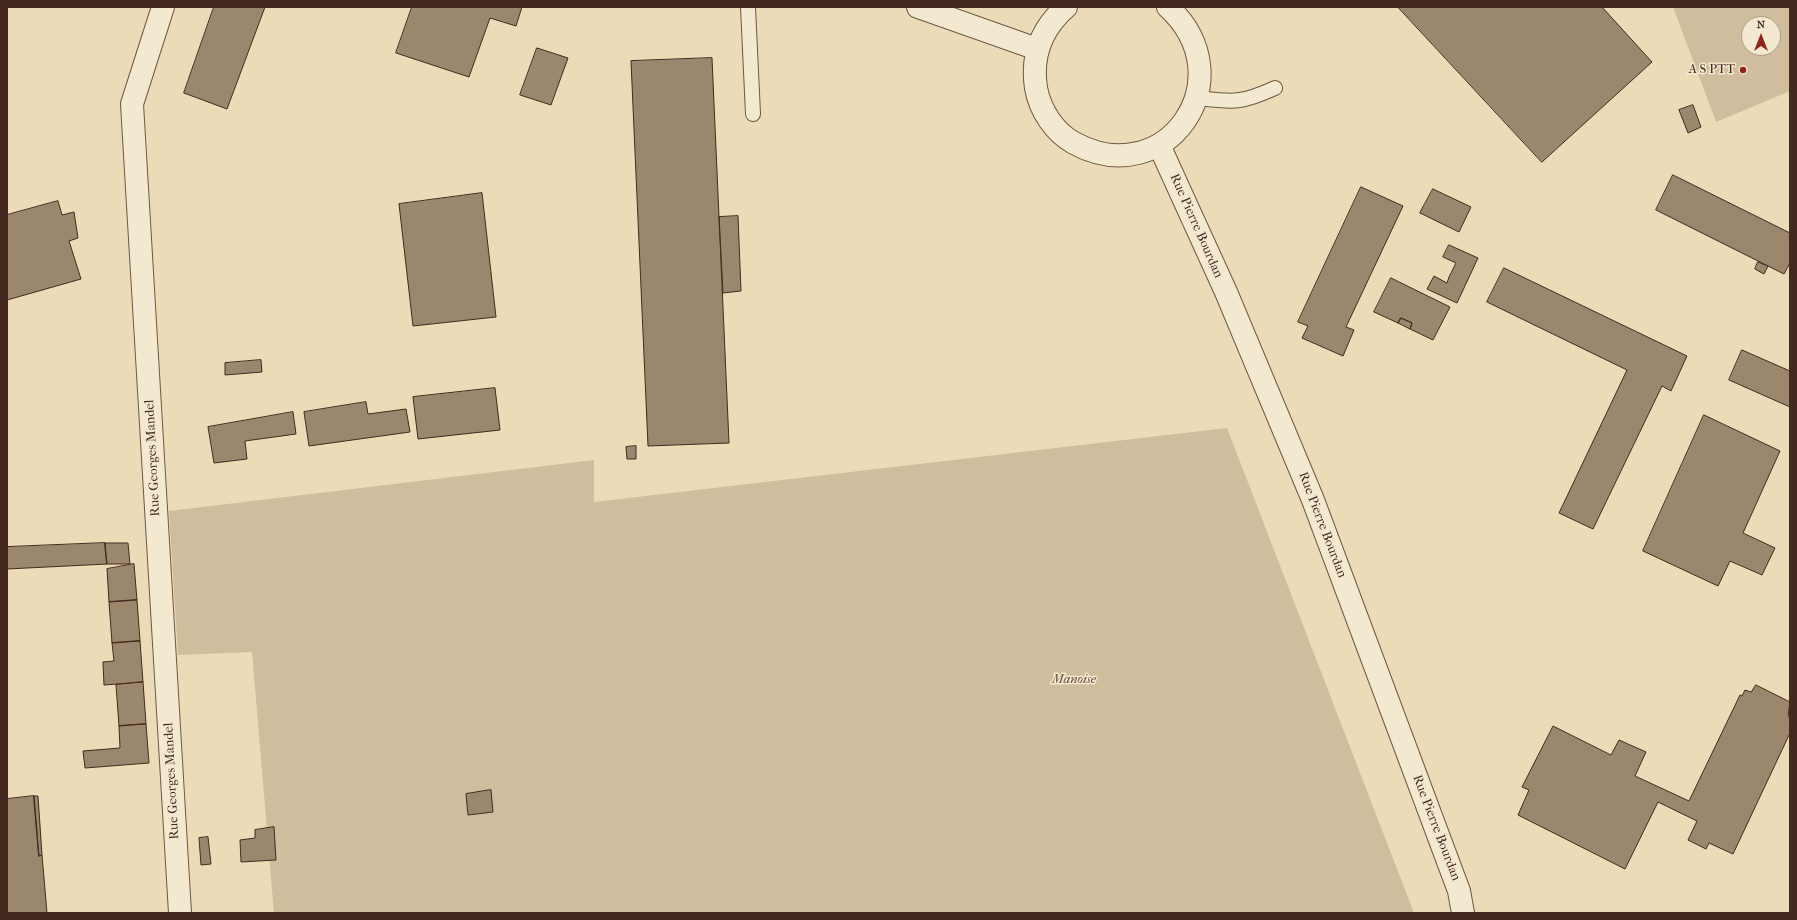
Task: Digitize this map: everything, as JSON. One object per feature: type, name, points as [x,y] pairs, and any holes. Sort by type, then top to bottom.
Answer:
[{"type":"street","name":"Rue Georges Mandel","points":[[163,7],[132,104],[180,913]]},
{"type":"street","points":[[918,7],[1037,49]]},
{"type":"street","points":[[1066,7],[1056,16],[1044,32],[1037,49],[1034,74],[1038,98],[1049,120],[1066,138],[1087,150],[1112,156],[1136,154],[1159,145],[1172,136],[1182,125],[1197,98],[1200,77],[1199,56],[1189,31],[1181,19],[1168,7]]},
{"type":"street","name":"Rue Pierre Bourdan","points":[[1159,145],[1226,292],[1313,500],[1459,891],[1464,913]]},
{"type":"lane","points":[[748,7],[752,114]]},
{"type":"lane","points":[[1197,98],[1236,102],[1253,98],[1275,88]]},
{"type":"green space","name":"A S PTT","points":[[1673,7],[1790,7],[1790,91],[1716,122]]},
{"type":"green space","name":"Manoise","points":[[1227,428],[1414,913],[274,913],[252,652],[178,655],[169,511],[594,460],[594,502]]},
{"type":"building","points":[[214,7],[265,7],[227,109],[184,93]]},
{"type":"building","points":[[412,7],[522,7],[516,26],[490,18],[469,77],[396,53]]},
{"type":"building","points":[[1398,7],[1602,7],[1652,62],[1542,162]]},
{"type":"building","points":[[537,48],[568,58],[551,105],[520,95]]},
{"type":"building","points":[[712,58],[729,443],[648,446],[631,61]]},
{"type":"building","points":[[1693,105],[1701,127],[1688,133],[1679,110]]},
{"type":"building","points":[[1673,175],[1790,233],[1790,263],[1784,274],[1656,210]]},
{"type":"building","points":[[1361,187],[1403,206],[1346,327],[1354,330],[1343,356],[1302,338],[1308,326],[1298,322]]},
{"type":"building","points":[[1433,189],[1471,207],[1459,232],[1420,213]]},
{"type":"building","points":[[482,193],[496,317],[413,326],[399,204]]},
{"type":"building","points":[[58,201],[62,215],[74,212],[78,238],[69,241],[81,279],[7,300],[7,215]]},
{"type":"building","points":[[738,216],[741,291],[723,293],[719,217]]},
{"type":"building","points":[[1449,245],[1478,258],[1457,303],[1427,289],[1434,276],[1447,283],[1456,263],[1443,257]]},
{"type":"building","points":[[1758,262],[1768,266],[1764,274],[1755,269]]},
{"type":"building","points":[[1504,268],[1687,356],[1671,391],[1662,386],[1593,529],[1559,513],[1627,370],[1487,302]]},
{"type":"building","points":[[1391,278],[1450,307],[1433,340],[1410,329],[1412,323],[1401,318],[1398,323],[1374,312]]},
{"type":"building","points":[[1401,318],[1412,323],[1410,329],[1398,323]]},
{"type":"building","points":[[1742,350],[1790,371],[1790,407],[1729,380]]},
{"type":"building","points":[[261,360],[262,372],[225,375],[225,363]]},
{"type":"building","points":[[495,388],[500,430],[418,439],[413,397]]},
{"type":"building","points":[[366,402],[368,414],[406,409],[410,432],[309,446],[304,412]]},
{"type":"building","points":[[293,412],[296,434],[245,441],[247,459],[214,463],[208,427]]},
{"type":"building","points":[[1704,415],[1780,451],[1743,533],[1775,548],[1762,575],[1730,561],[1718,586],[1643,551]]},
{"type":"building","points":[[636,446],[636,459],[627,459],[626,447]]},
{"type":"building","points":[[105,543],[128,543],[130,564],[107,564]]},
{"type":"building","points":[[105,543],[107,564],[7,569],[7,547]]},
{"type":"building","points":[[134,564],[137,600],[109,602],[107,569]]},
{"type":"building","points":[[137,600],[140,641],[112,643],[109,602]]},
{"type":"building","points":[[140,641],[143,682],[104,685],[103,662],[114,661],[112,643]]},
{"type":"building","points":[[143,682],[146,724],[119,726],[116,685]]},
{"type":"building","points":[[1756,685],[1790,702],[1788,716],[1790,717],[1790,733],[1733,854],[1709,843],[1706,849],[1688,840],[1697,821],[1658,802],[1625,869],[1518,815],[1529,790],[1522,787],[1553,726],[1611,755],[1619,740],[1646,752],[1635,776],[1689,801],[1740,695],[1742,696],[1745,690],[1751,692]]},
{"type":"building","points":[[146,724],[149,763],[85,768],[83,751],[120,748],[119,726]]},
{"type":"building","points":[[491,790],[493,812],[468,815],[466,794]]},
{"type":"building","points":[[34,796],[39,856],[42,855],[47,913],[7,913],[7,799]]},
{"type":"building","points":[[34,796],[38,796],[42,855],[39,856]]},
{"type":"building","points":[[274,827],[276,860],[241,862],[240,840],[255,838],[255,830]]},
{"type":"building","points":[[208,837],[211,864],[201,865],[199,838]]},
{"type":"place","name":"A S PTT","points":[[1743,70]]}]
